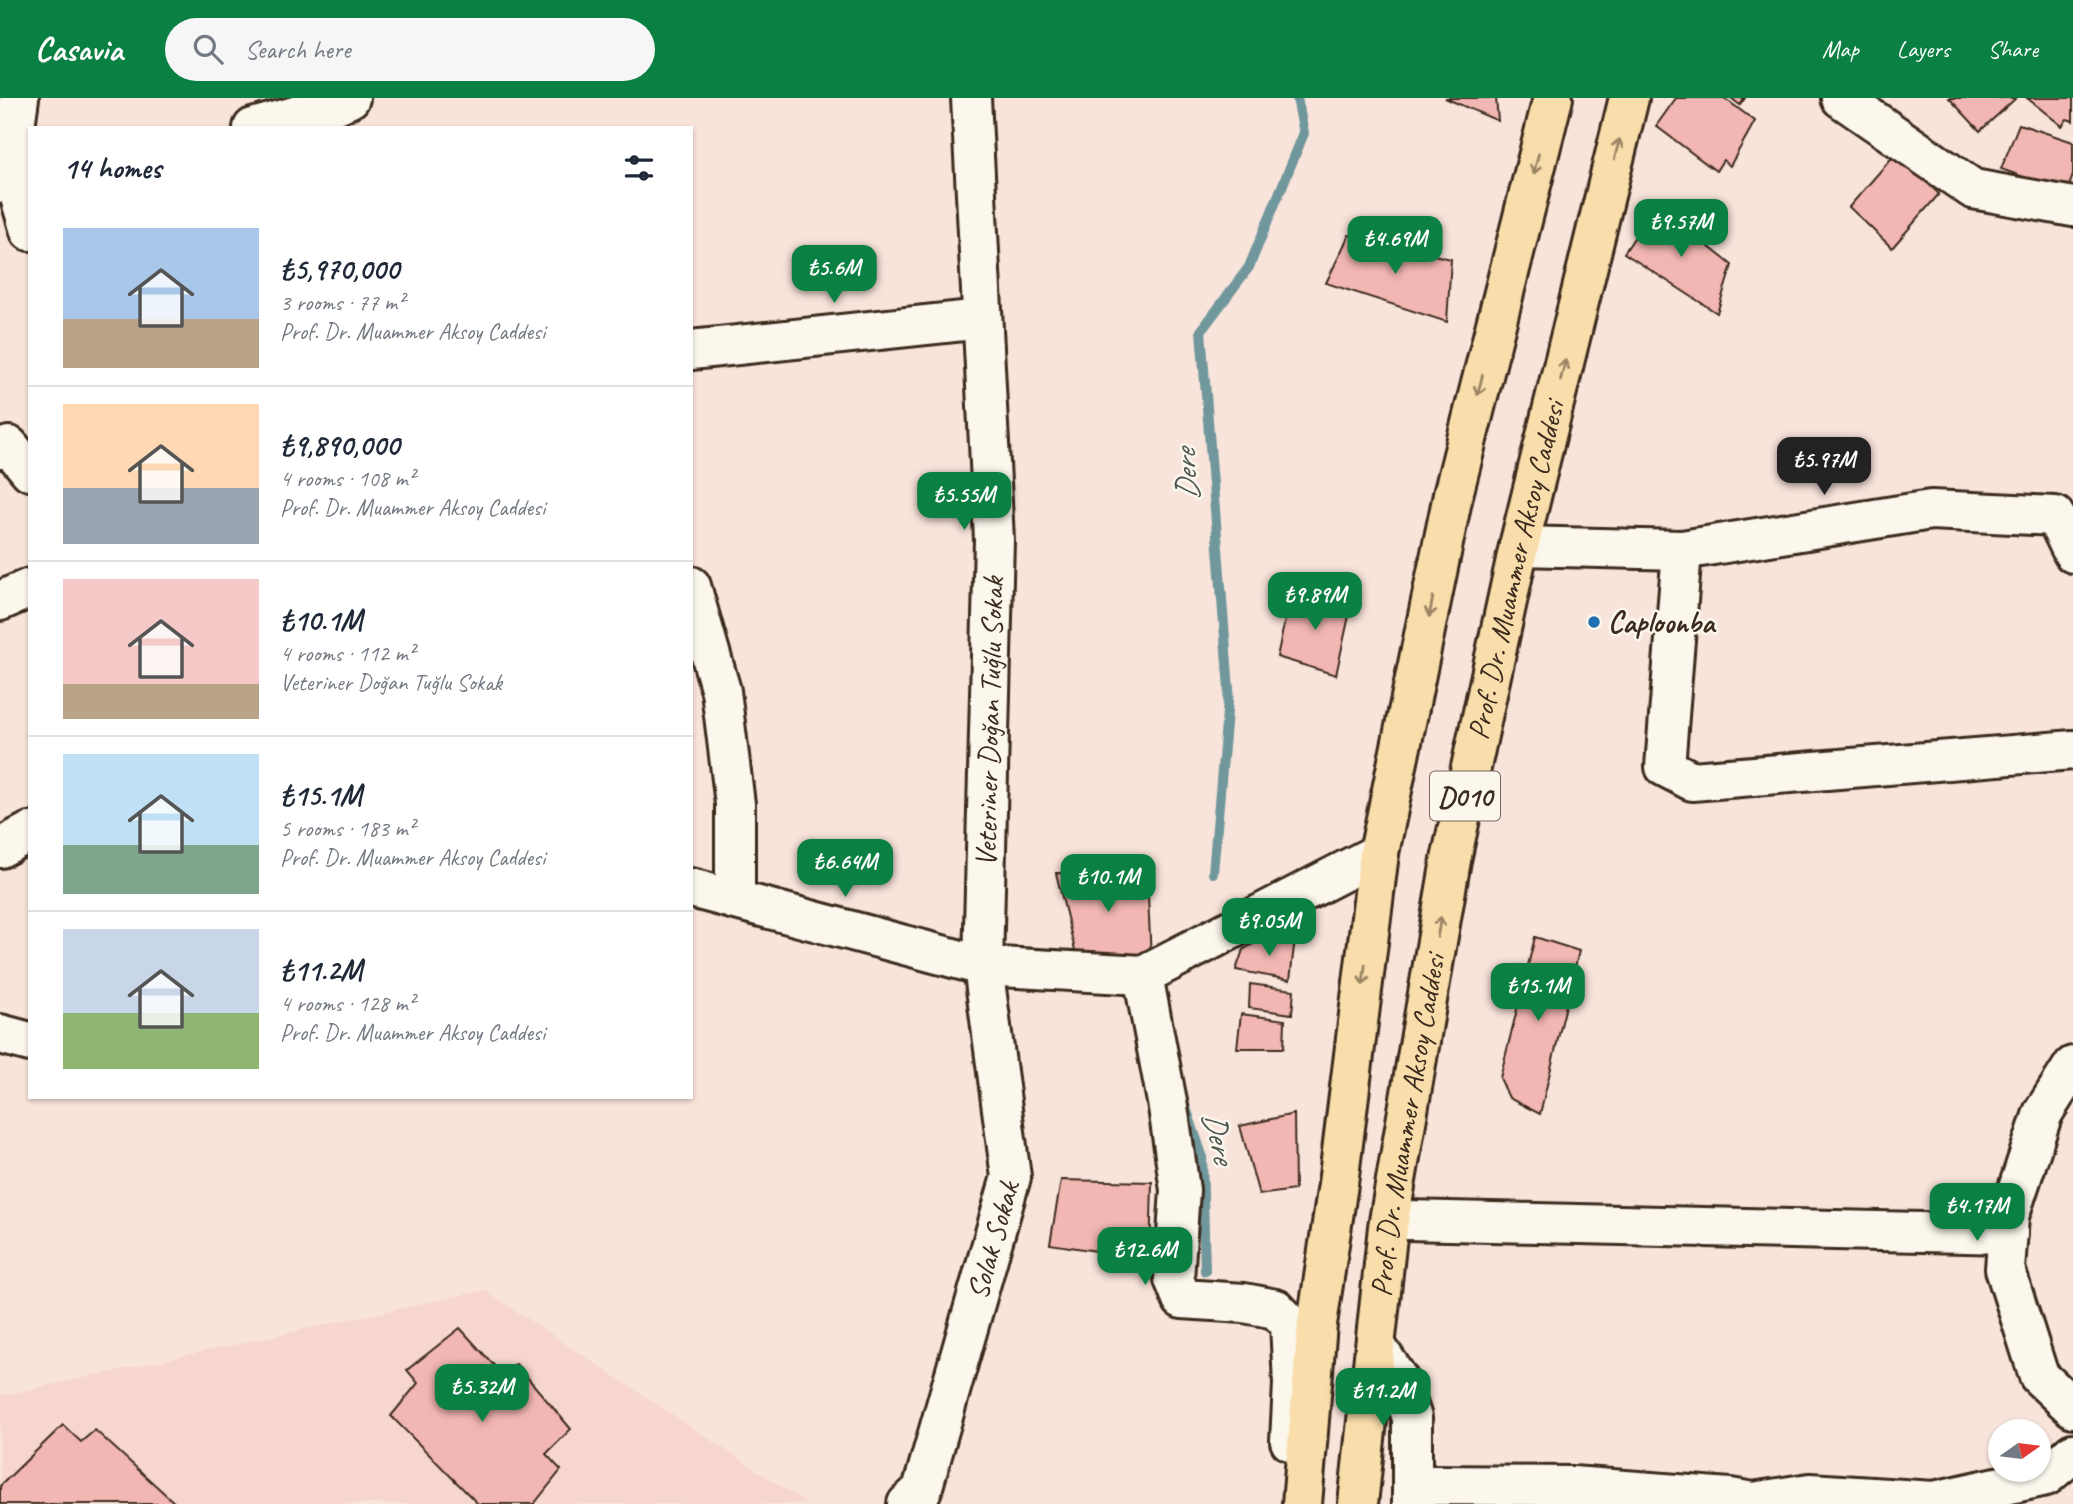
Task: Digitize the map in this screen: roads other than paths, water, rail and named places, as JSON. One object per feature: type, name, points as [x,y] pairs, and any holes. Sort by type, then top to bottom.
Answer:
[{"type":"highway","name":"Prof. Dr. Muammer Aksoy Caddesi","points":[[1303,1504],[1317,1324],[1338,1184],[1379,853],[1454,495],[1553,98]]},
{"type":"highway","name":"Prof. Dr. Muammer Aksoy Caddesi","points":[[1358,1504],[1388,1227],[1451,860],[1519,546],[1629,98]]},
{"type":"highway","points":[[1376,1338],[1392,1312],[1397,1294],[1408,1205],[1405,1186],[1397,1172]]},
{"type":"street","points":[[19,98],[10,165],[28,224]]},
{"type":"street","points":[[260,126],[350,98]]},
{"type":"street","name":"Veteriner Doğan Tuğlu Sokak","points":[[971,98],[994,540],[983,967]]},
{"type":"street","points":[[1841,98],[1973,189],[2073,207]]},
{"type":"street","points":[[693,350],[982,319]]},
{"type":"street","points":[[0,449],[9,446],[28,469]]},
{"type":"street","points":[[1519,546],[1682,550],[1931,510],[2055,516],[2073,553]]},
{"type":"street","points":[[1682,550],[1665,767],[1692,781],[2073,750]]},
{"type":"street","points":[[0,601],[28,589]]},
{"type":"street","points":[[693,593],[721,691],[735,804],[735,900]]},
{"type":"street","points":[[0,848],[28,833]]},
{"type":"street","points":[[693,889],[983,967],[1143,975],[1379,853]]},
{"type":"street","name":"Solak Sokak","points":[[907,1504],[922,1490],[1011,1177],[983,967]]},
{"type":"street","points":[[1143,975],[1168,1107],[1180,1190],[1174,1279],[1182,1299],[1244,1303],[1276,1309],[1290,1324],[1293,1384],[1289,1452],[1293,1504]]},
{"type":"street","points":[[0,1034],[28,1041]]},
{"type":"street","points":[[2073,1066],[2043,1113],[2009,1216],[2005,1269],[2039,1376],[2073,1408]]},
{"type":"street","points":[[1406,1220],[2008,1234]]},
{"type":"street","points":[[1376,1338],[1400,1382],[1410,1410],[1412,1497]]},
{"type":"street","points":[[1412,1497],[1424,1486],[1572,1486],[1753,1502],[1810,1493],[1934,1501],[2046,1476],[2073,1453]]},
{"type":"waterway","name":"Dere","points":[[1213,873],[1229,689],[1201,331],[1249,267],[1304,133],[1297,98]]},
{"type":"waterway","name":"Dere","points":[[1184,1102],[1202,1155],[1205,1271]]},
{"type":"place","name":"Caploonba","points":[[1594,622]]}]
